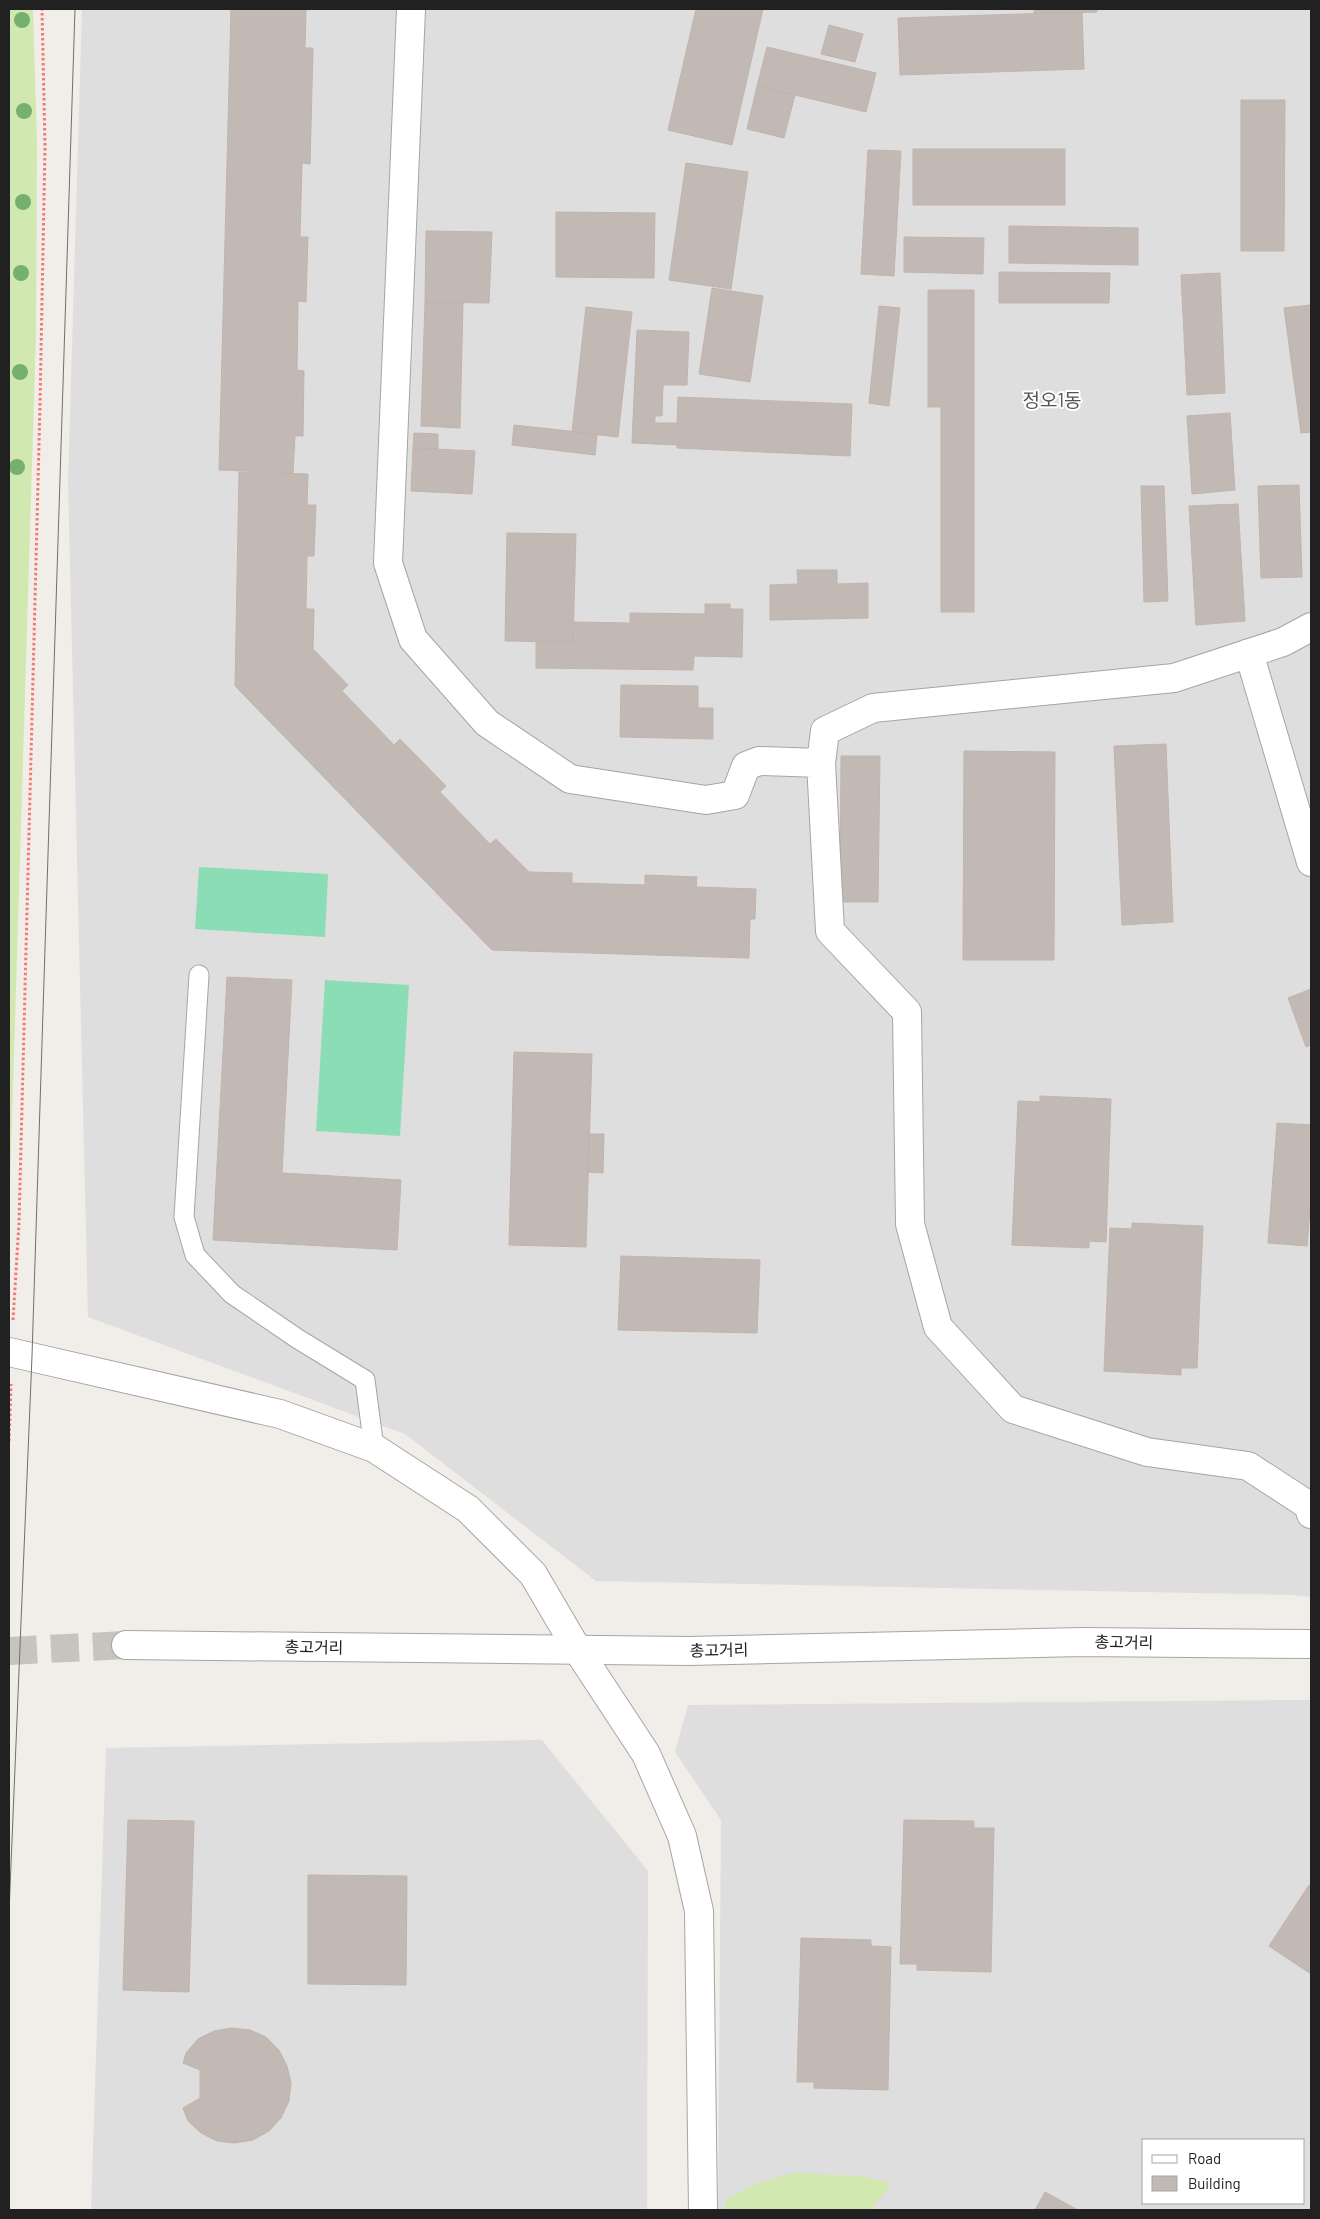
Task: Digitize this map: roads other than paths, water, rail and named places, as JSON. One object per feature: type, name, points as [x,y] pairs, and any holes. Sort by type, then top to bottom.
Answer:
[{"type":"street","points":[[412,9],[388,563],[413,639],[488,723],[570,780],[706,800],[735,796],[746,766],[759,761],[821,763]]},
{"type":"street","points":[[1311,627],[1283,642],[1174,678],[872,708],[825,731],[821,763],[830,931],[907,1012],[910,1224],[938,1326],[1013,1410],[1147,1452],[1248,1466],[1308,1505],[1311,1514]]},
{"type":"street","points":[[1249,653],[1311,862]]},
{"type":"street","points":[[10,1352],[280,1414],[374,1448],[468,1509],[533,1574],[577,1649],[646,1754],[682,1836],[699,1911],[703,2210]]},
{"type":"street","name":"총고거리","points":[[126,1645],[689,1651],[1081,1642],[1311,1644]]},
{"type":"lane","points":[[199,975],[184,1216],[195,1255],[232,1294],[298,1339],[365,1380],[374,1448]]},
{"type":"tunnel","points":[[9,1651],[126,1645]]},
{"type":"tram line","points":[[9,1913],[32,1356],[75,9]]},
{"type":"district","name":"정오1동","points":[[1052,400]]}]
